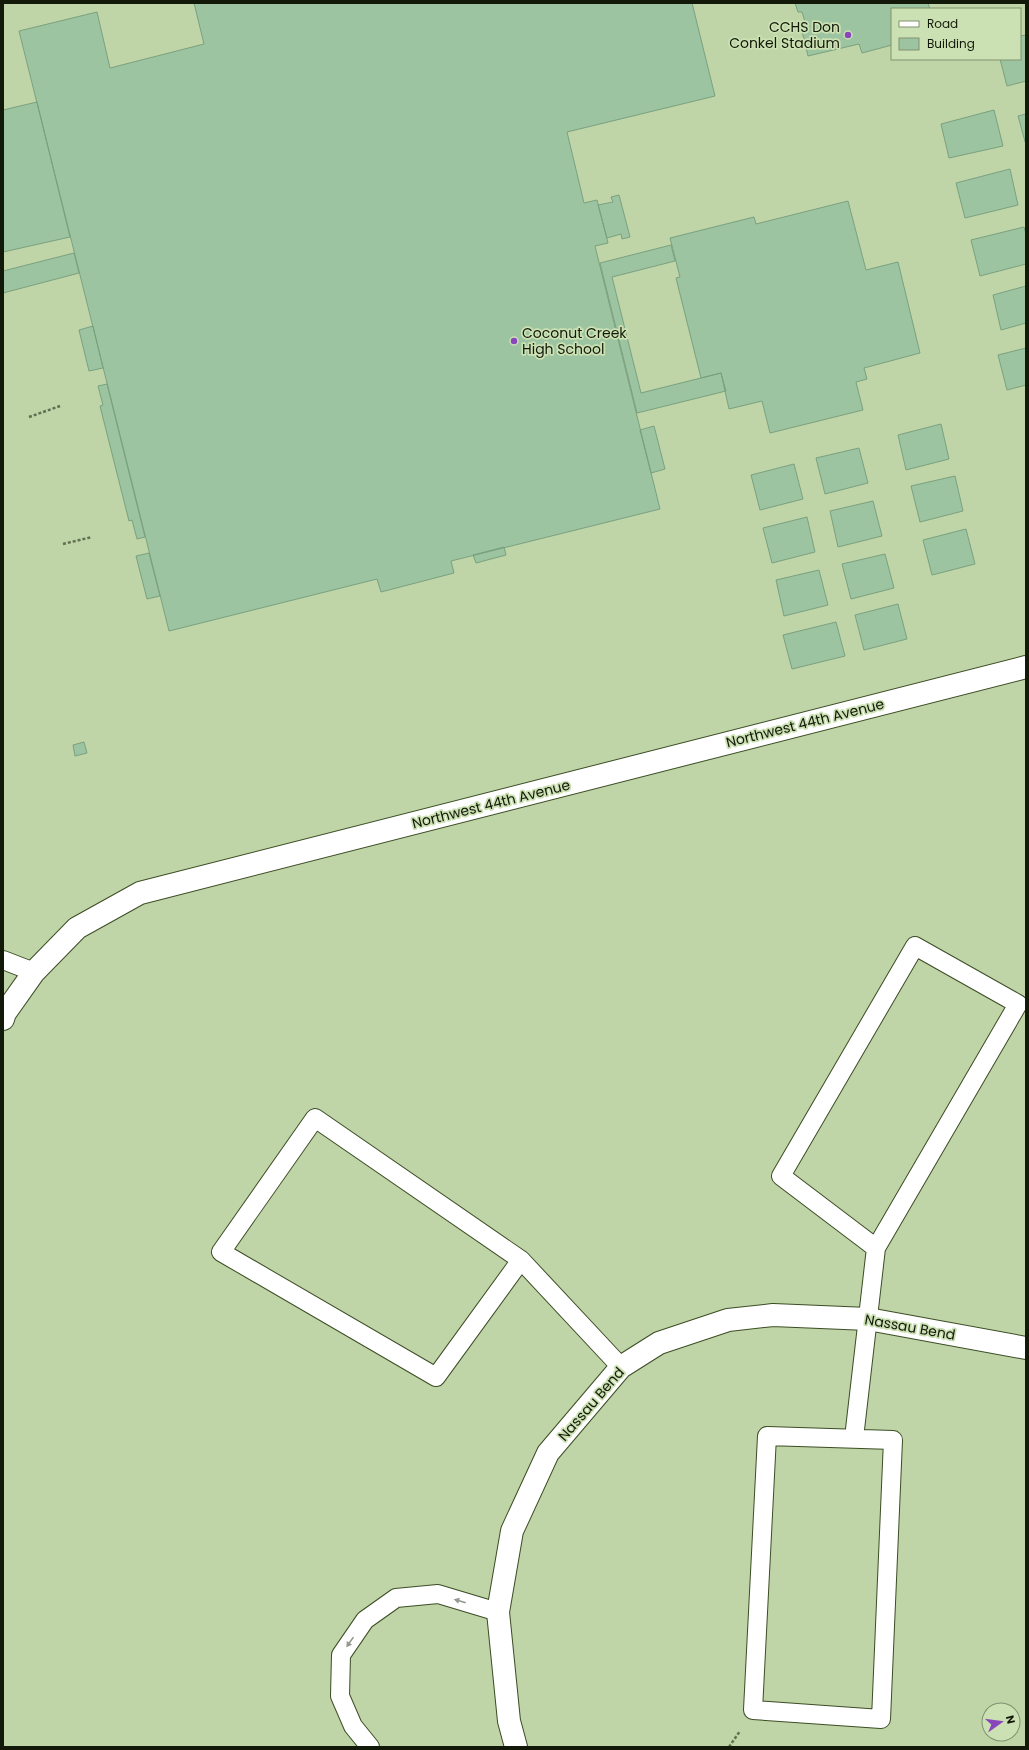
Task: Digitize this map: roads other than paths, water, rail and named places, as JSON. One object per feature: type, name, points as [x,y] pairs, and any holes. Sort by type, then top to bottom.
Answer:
[{"type":"street","name":"Northwest 44th Avenue","points":[[3,1019],[5,1013],[34,972],[77,928],[140,893],[1026,667]]},
{"type":"street","name":"Nassau Bend","points":[[516,1747],[509,1721],[498,1612],[512,1530],[548,1453],[621,1367],[659,1343],[728,1320],[773,1315],[868,1319],[1026,1348]]},
{"type":"lane","points":[[854,1438],[876,1248],[1018,1004],[915,946],[781,1176],[876,1248]]},
{"type":"lane","points":[[3,960],[34,972]]},
{"type":"lane","points":[[521,1260],[436,1377],[221,1252],[315,1118],[521,1260],[621,1367]]},
{"type":"lane","points":[[767,1436],[854,1438],[893,1440],[881,1718],[753,1710],[767,1436]]},
{"type":"lane","points":[[370,1747],[352,1726],[340,1696],[341,1655],[365,1620],[396,1598],[438,1594],[498,1612]]},
{"type":"place","name":"CCHS Don Conkel Stadium","points":[[848,35]]},
{"type":"place","name":"Coconut Creek High School","points":[[514,341]]}]
